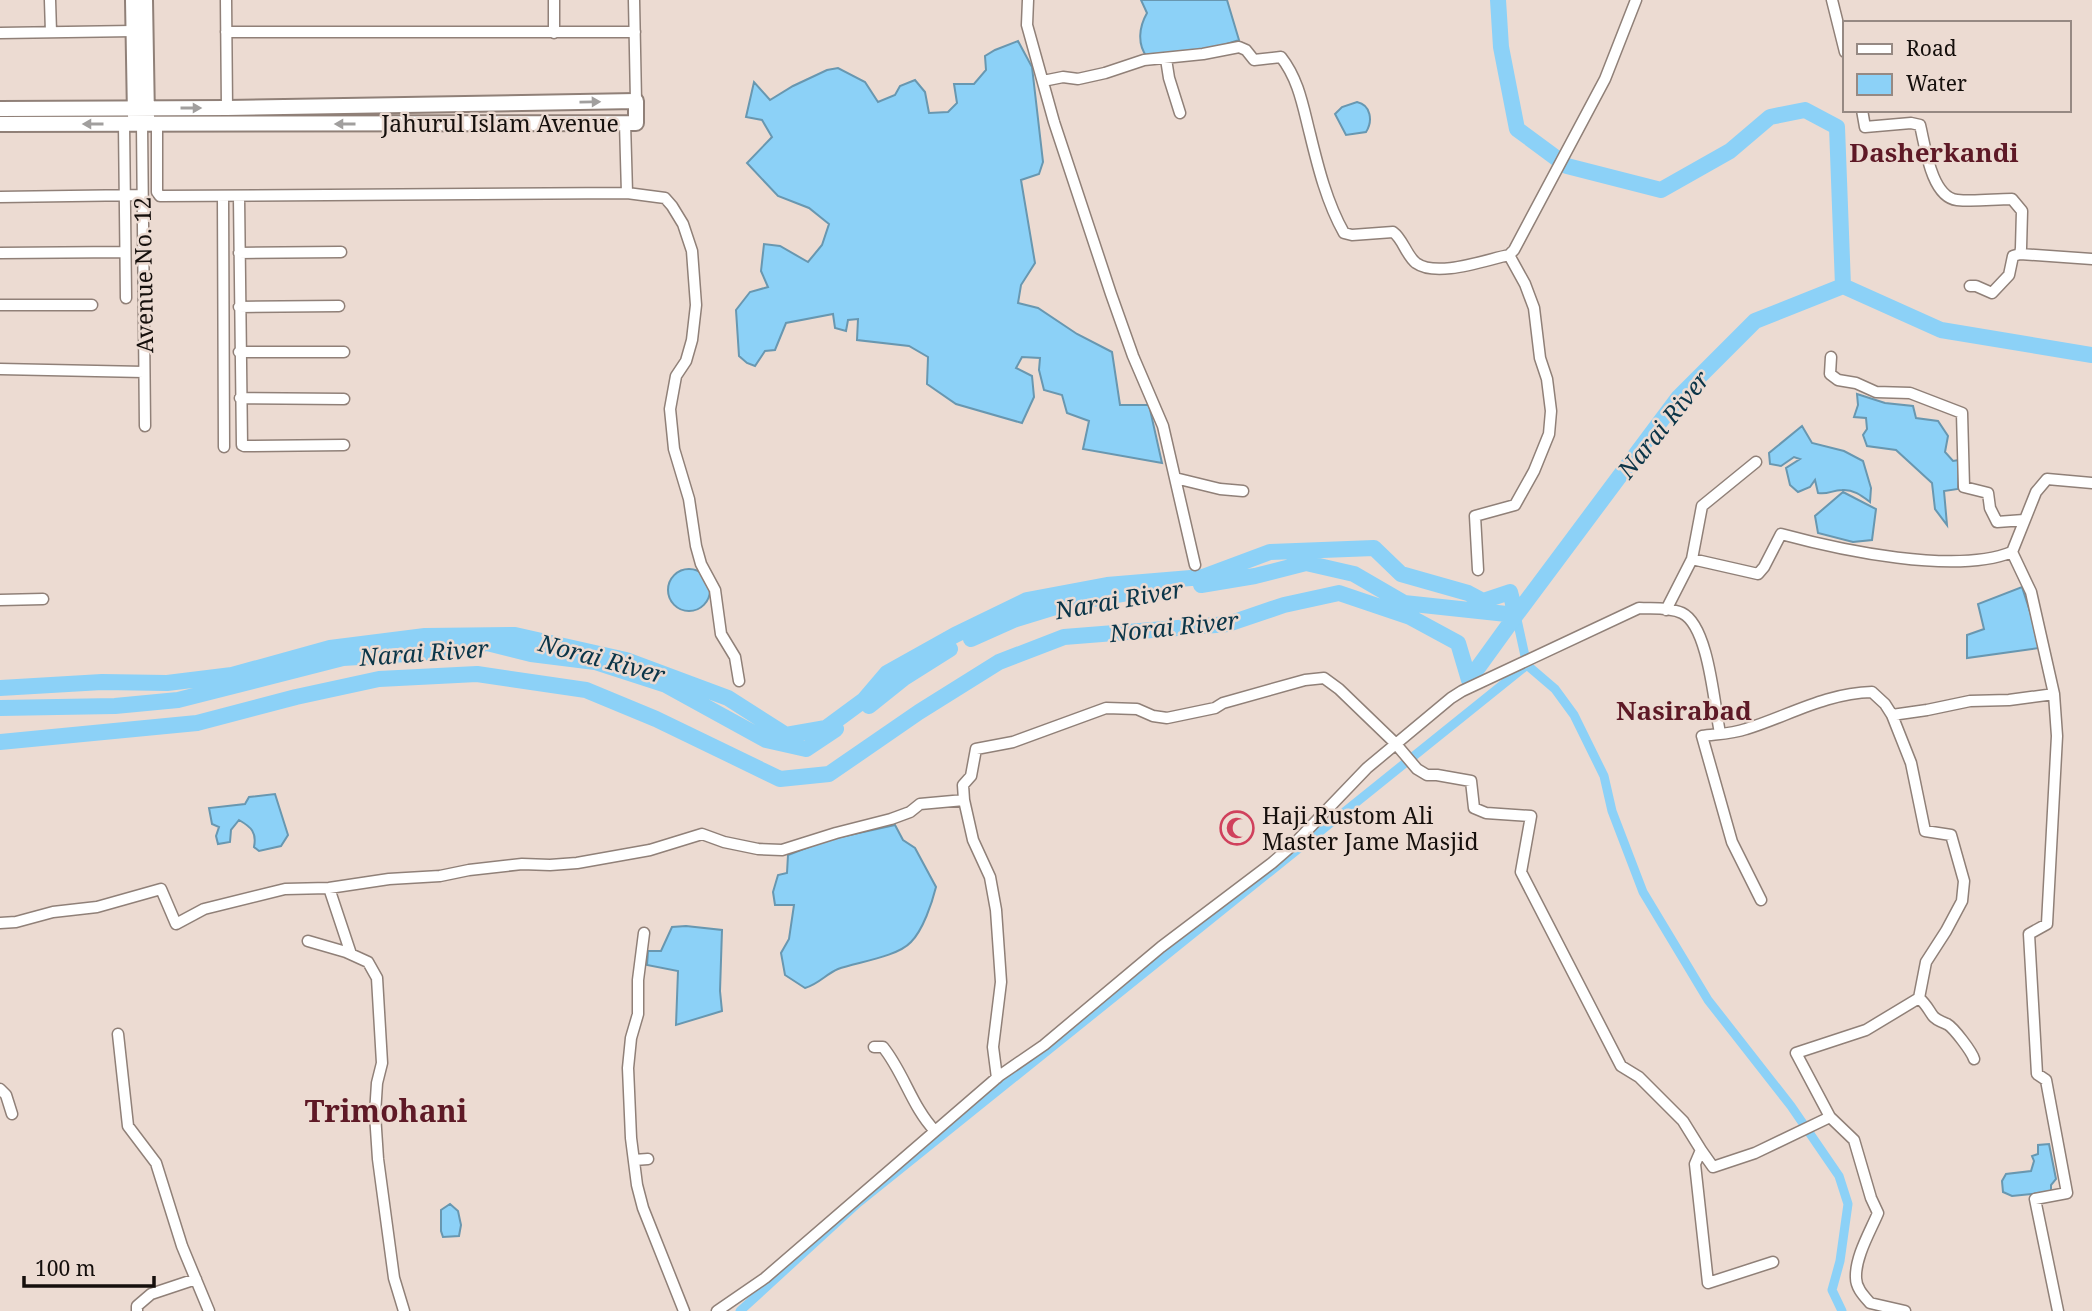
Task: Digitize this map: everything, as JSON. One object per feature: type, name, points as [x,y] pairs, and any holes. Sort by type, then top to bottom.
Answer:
[{"type":"street","points":[[50,0],[51,32]]},
{"type":"street","name":"Avenue No. 12","points":[[133,0],[141,108]]},
{"type":"street","name":"Avenue No. 12","points":[[145,0],[141,108],[145,426]]},
{"type":"street","points":[[226,0],[227,108]]},
{"type":"street","points":[[554,0],[554,33]]},
{"type":"street","points":[[634,0],[636,101]]},
{"type":"street","points":[[1028,0],[1027,24],[1043,81],[1082,212],[1099,252],[1133,356],[1160,417],[1195,565]]},
{"type":"street","points":[[1043,81],[1063,77],[1078,79],[1144,60],[1239,47],[1246,50],[1254,60],[1279,57],[1283,59],[1302,96],[1322,180],[1343,233],[1352,235],[1393,232],[1415,262],[1425,267],[1444,269],[1511,252],[1605,79],[1636,0]]},
{"type":"street","points":[[1832,0],[1843,44]]},
{"type":"street","points":[[0,33],[134,31]]},
{"type":"street","points":[[226,32],[635,32]]},
{"type":"street","points":[[1166,58],[1180,113]]},
{"type":"street","name":"Jahurul Islam Avenue","points":[[0,109],[636,101],[636,123],[0,124]]},
{"type":"street","points":[[1862,112],[1865,127],[1911,123],[1920,125],[1934,179],[1943,194],[1954,200],[2012,199],[2022,211],[2020,254]]},
{"type":"street","points":[[625,123],[627,193]]},
{"type":"street","points":[[141,124],[158,195],[239,197],[627,193],[665,198],[683,223],[692,251],[696,305],[692,340],[686,361],[676,376],[670,409],[674,449],[690,499],[701,564],[715,590],[721,634],[736,657],[739,681]]},
{"type":"street","name":"Avenue No. 12","points":[[126,298],[124,197],[141,124]]},
{"type":"street","points":[[0,197],[141,195]]},
{"type":"street","points":[[223,197],[224,447]]},
{"type":"street","points":[[239,197],[241,442],[244,446],[344,445]]},
{"type":"street","points":[[0,253],[125,252]]},
{"type":"street","points":[[239,253],[341,252]]},
{"type":"street","points":[[1478,570],[1475,516],[1515,505],[1534,471],[1551,423],[1550,396],[1540,358],[1534,308],[1511,252]]},
{"type":"street","points":[[1970,286],[1992,293],[2009,275],[2013,256],[2020,254],[2092,259]]},
{"type":"street","points":[[0,305],[92,305]]},
{"type":"street","points":[[239,307],[339,306]]},
{"type":"street","points":[[239,352],[344,352]]},
{"type":"street","points":[[1832,356],[1830,374],[1838,380],[1856,383],[1876,392],[1910,393],[1962,413],[1964,487],[1988,493],[1990,508],[1997,522],[2024,520]]},
{"type":"street","points":[[0,369],[144,372]]},
{"type":"street","points":[[240,398],[344,399]]},
{"type":"street","points":[[1666,610],[1692,559],[1702,506],[1756,462]]},
{"type":"street","points":[[1175,478],[1220,489],[1243,491]]},
{"type":"street","points":[[2058,1311],[2035,1199],[2067,1193],[2046,1080],[2037,1074],[2029,934],[2047,924],[2057,736],[2054,694],[2031,592],[2012,552],[2036,492],[2047,479],[2092,484]]},
{"type":"street","points":[[1692,559],[1758,574],[1764,568],[1781,534],[1822,545],[1919,559],[1969,562],[2012,552]]},
{"type":"street","points":[[0,600],[43,599]]},
{"type":"street","points":[[717,1311],[765,1278],[997,1077],[1044,1045],[1160,947],[1272,863],[1295,843],[1367,768],[1462,691],[1639,608],[1666,610],[1683,614],[1700,632],[1705,659],[1713,680],[1713,700],[1720,733]]},
{"type":"street","points":[[997,1077],[993,1048],[1001,982],[996,910],[990,877],[973,840],[963,785],[971,776],[976,749],[1013,741],[1106,708],[1137,709],[1153,716],[1167,718],[1215,708],[1223,703],[1305,680],[1324,678],[1395,743],[1417,769],[1427,775],[1471,781],[1474,808],[1486,813],[1531,816],[1521,872],[1544,919],[1622,1066],[1639,1077],[1683,1121],[1713,1167],[1755,1153],[1830,1117]]},
{"type":"street","points":[[1761,900],[1732,842],[1702,736],[1742,731],[1795,710],[1855,692],[1872,692],[1892,715],[1912,763],[1924,831],[1951,835],[1964,881],[1962,901],[1947,931],[1926,962],[1919,998],[1866,1030],[1796,1053],[1830,1117],[1854,1140],[1878,1213],[1861,1254],[1856,1279],[1861,1292],[1870,1303],[1905,1311]]},
{"type":"street","points":[[1892,715],[1970,701],[2009,700],[2054,694]]},
{"type":"street","points":[[0,923],[16,922],[53,912],[97,907],[161,889],[176,924],[204,909],[285,889],[329,888],[522,864],[550,865],[612,858],[702,834],[747,847],[782,850],[891,819],[920,804],[964,800]]},
{"type":"street","points":[[329,888],[351,954]]},
{"type":"street","points":[[644,933],[638,980],[638,1014],[631,1038],[628,1068],[629,1117],[643,1208],[684,1311]]},
{"type":"street","points":[[308,941],[368,962],[377,978],[382,1063],[377,1083],[375,1114],[378,1159],[394,1278],[404,1311]]},
{"type":"street","points":[[1919,998],[1929,1008],[1933,1018],[1956,1031],[1962,1044],[1971,1049],[1974,1059]]},
{"type":"street","points":[[118,1034],[128,1126],[156,1163],[182,1246],[209,1311]]},
{"type":"street","points":[[874,1046],[883,1047],[891,1057],[927,1123],[936,1131]]},
{"type":"street","points":[[0,1089],[6,1095],[12,1114]]},
{"type":"street","points":[[1701,1150],[1695,1164],[1709,1283],[1773,1262]]},
{"type":"street","points":[[634,1160],[648,1159]]},
{"type":"street","points":[[137,1311],[137,1306],[151,1294],[196,1279]]},
{"type":"water","points":[[1141,0],[1227,0],[1239,40],[1196,54],[1172,52],[1147,57],[1140,41],[1142,24],[1147,13]]},
{"type":"water","points":[[1018,41],[1032,67],[1043,162],[1039,174],[1021,180],[1035,263],[1021,285],[1018,303],[1038,308],[1077,334],[1112,352],[1120,405],[1149,405],[1162,463],[1083,449],[1089,421],[1067,413],[1062,395],[1044,390],[1039,370],[1040,358],[1022,357],[1016,368],[1032,376],[1034,397],[1022,423],[956,404],[927,384],[928,357],[909,346],[857,340],[858,319],[848,320],[846,331],[835,328],[833,314],[786,323],[775,350],[765,351],[755,366],[739,356],[736,310],[750,292],[768,287],[761,271],[764,244],[780,246],[808,262],[822,245],[829,224],[809,208],[778,196],[747,163],[772,137],[762,120],[746,117],[754,82],[770,100],[827,70],[838,68],[865,82],[878,102],[895,95],[900,86],[915,80],[925,92],[929,113],[948,112],[957,103],[954,84],[974,84],[986,70],[985,56]]},
{"type":"water","points":[[1357,102],[1368,110],[1368,128],[1366,132],[1346,135],[1335,114],[1342,107]]},
{"type":"water","points":[[1857,394],[1885,403],[1913,406],[1916,418],[1938,421],[1948,436],[1945,452],[1953,461],[1959,460],[1958,489],[1944,491],[1947,525],[1935,509],[1932,483],[1896,450],[1867,446],[1863,435],[1867,429],[1866,418],[1854,417],[1858,405]]},
{"type":"water","points":[[1802,426],[1812,443],[1844,451],[1863,461],[1871,488],[1870,502],[1850,491],[1818,493],[1815,480],[1810,487],[1798,492],[1790,485],[1786,468],[1800,459],[1794,457],[1781,466],[1770,464],[1769,453]]},
{"type":"water","points":[[1843,492],[1876,509],[1872,540],[1853,542],[1818,533],[1815,516]]},
{"type":"water","points":[[689,569],[704,575],[710,590],[704,605],[689,611],[674,605],[668,590],[674,575]]},
{"type":"water","points":[[2022,587],[2039,648],[1967,658],[1967,635],[1984,629],[1978,604]]},
{"type":"water","points":[[275,794],[288,835],[281,846],[259,851],[254,847],[255,837],[252,830],[239,820],[231,830],[230,842],[218,844],[216,836],[219,827],[212,824],[209,808],[245,804],[249,797]]},
{"type":"water","points":[[895,825],[903,840],[915,848],[936,887],[919,931],[911,942],[896,952],[838,969],[805,988],[785,975],[781,953],[789,939],[794,905],[775,905],[773,892],[778,875],[787,873],[788,855],[827,840]]},
{"type":"water","points":[[672,927],[722,930],[722,1011],[676,1025],[678,971],[647,965],[648,951],[661,951]]},
{"type":"water","points":[[2049,1144],[2056,1179],[2051,1185],[2051,1192],[2012,1196],[2003,1192],[2002,1181],[2006,1174],[2031,1171],[2034,1161],[2032,1156],[2038,1154],[2038,1145]]},
{"type":"water","points":[[450,1204],[458,1211],[461,1225],[459,1236],[443,1237],[441,1210]]},
{"type":"waterway","points":[[1498,0],[1501,47],[1517,129],[1567,166],[1661,190],[1730,151],[1770,117],[1805,110],[1837,127],[1843,286]]},
{"type":"waterway","name":"Narai River","points":[[1201,585],[1255,576],[1306,563],[1354,574],[1404,603],[1516,615],[1678,398],[1755,321],[1843,286],[1941,330],[2092,355]]},
{"type":"waterway","name":"Norai River","points":[[0,688],[102,682],[167,683],[232,675],[330,648],[425,636],[515,635],[626,660],[728,698],[786,735],[826,728],[864,700],[887,673],[955,635],[1027,600],[1107,585],[1203,577],[1270,552],[1374,548],[1401,574],[1468,593],[1483,601],[1510,592],[1516,615],[1469,680],[1458,643],[1410,617],[1339,593],[1284,605],[1228,624],[1064,637],[999,662],[919,712],[829,774],[780,779],[656,719],[586,690],[477,674],[379,679],[197,723],[0,742]]},
{"type":"waterway","name":"Narai River","points":[[971,639],[1016,619],[1065,604],[1133,592]]},
{"type":"waterway","points":[[1516,615],[1527,665],[1555,689],[1574,715],[1604,776],[1612,811],[1643,892],[1708,1000],[1791,1106],[1839,1176],[1848,1204],[1840,1261],[1832,1290],[1842,1311]]},
{"type":"waterway","name":"Narai River","points":[[0,708],[115,706],[178,700],[343,658],[421,653],[487,643],[531,654],[595,662],[666,685],[766,740],[806,749],[836,729]]},
{"type":"waterway","name":"Narai River","points":[[869,706],[904,678],[950,649]]},
{"type":"waterway","points":[[740,1311],[858,1203],[1527,665]]},
{"type":"place","name":"Haji Rustom Ali Master Jame Masjid","points":[[1237,828]]},
{"type":"district","name":"Dasherkandi","points":[[1934,152]]},
{"type":"district","name":"Nasirabad","points":[[1684,710]]},
{"type":"district","name":"Trimohani","points":[[386,1110]]}]
